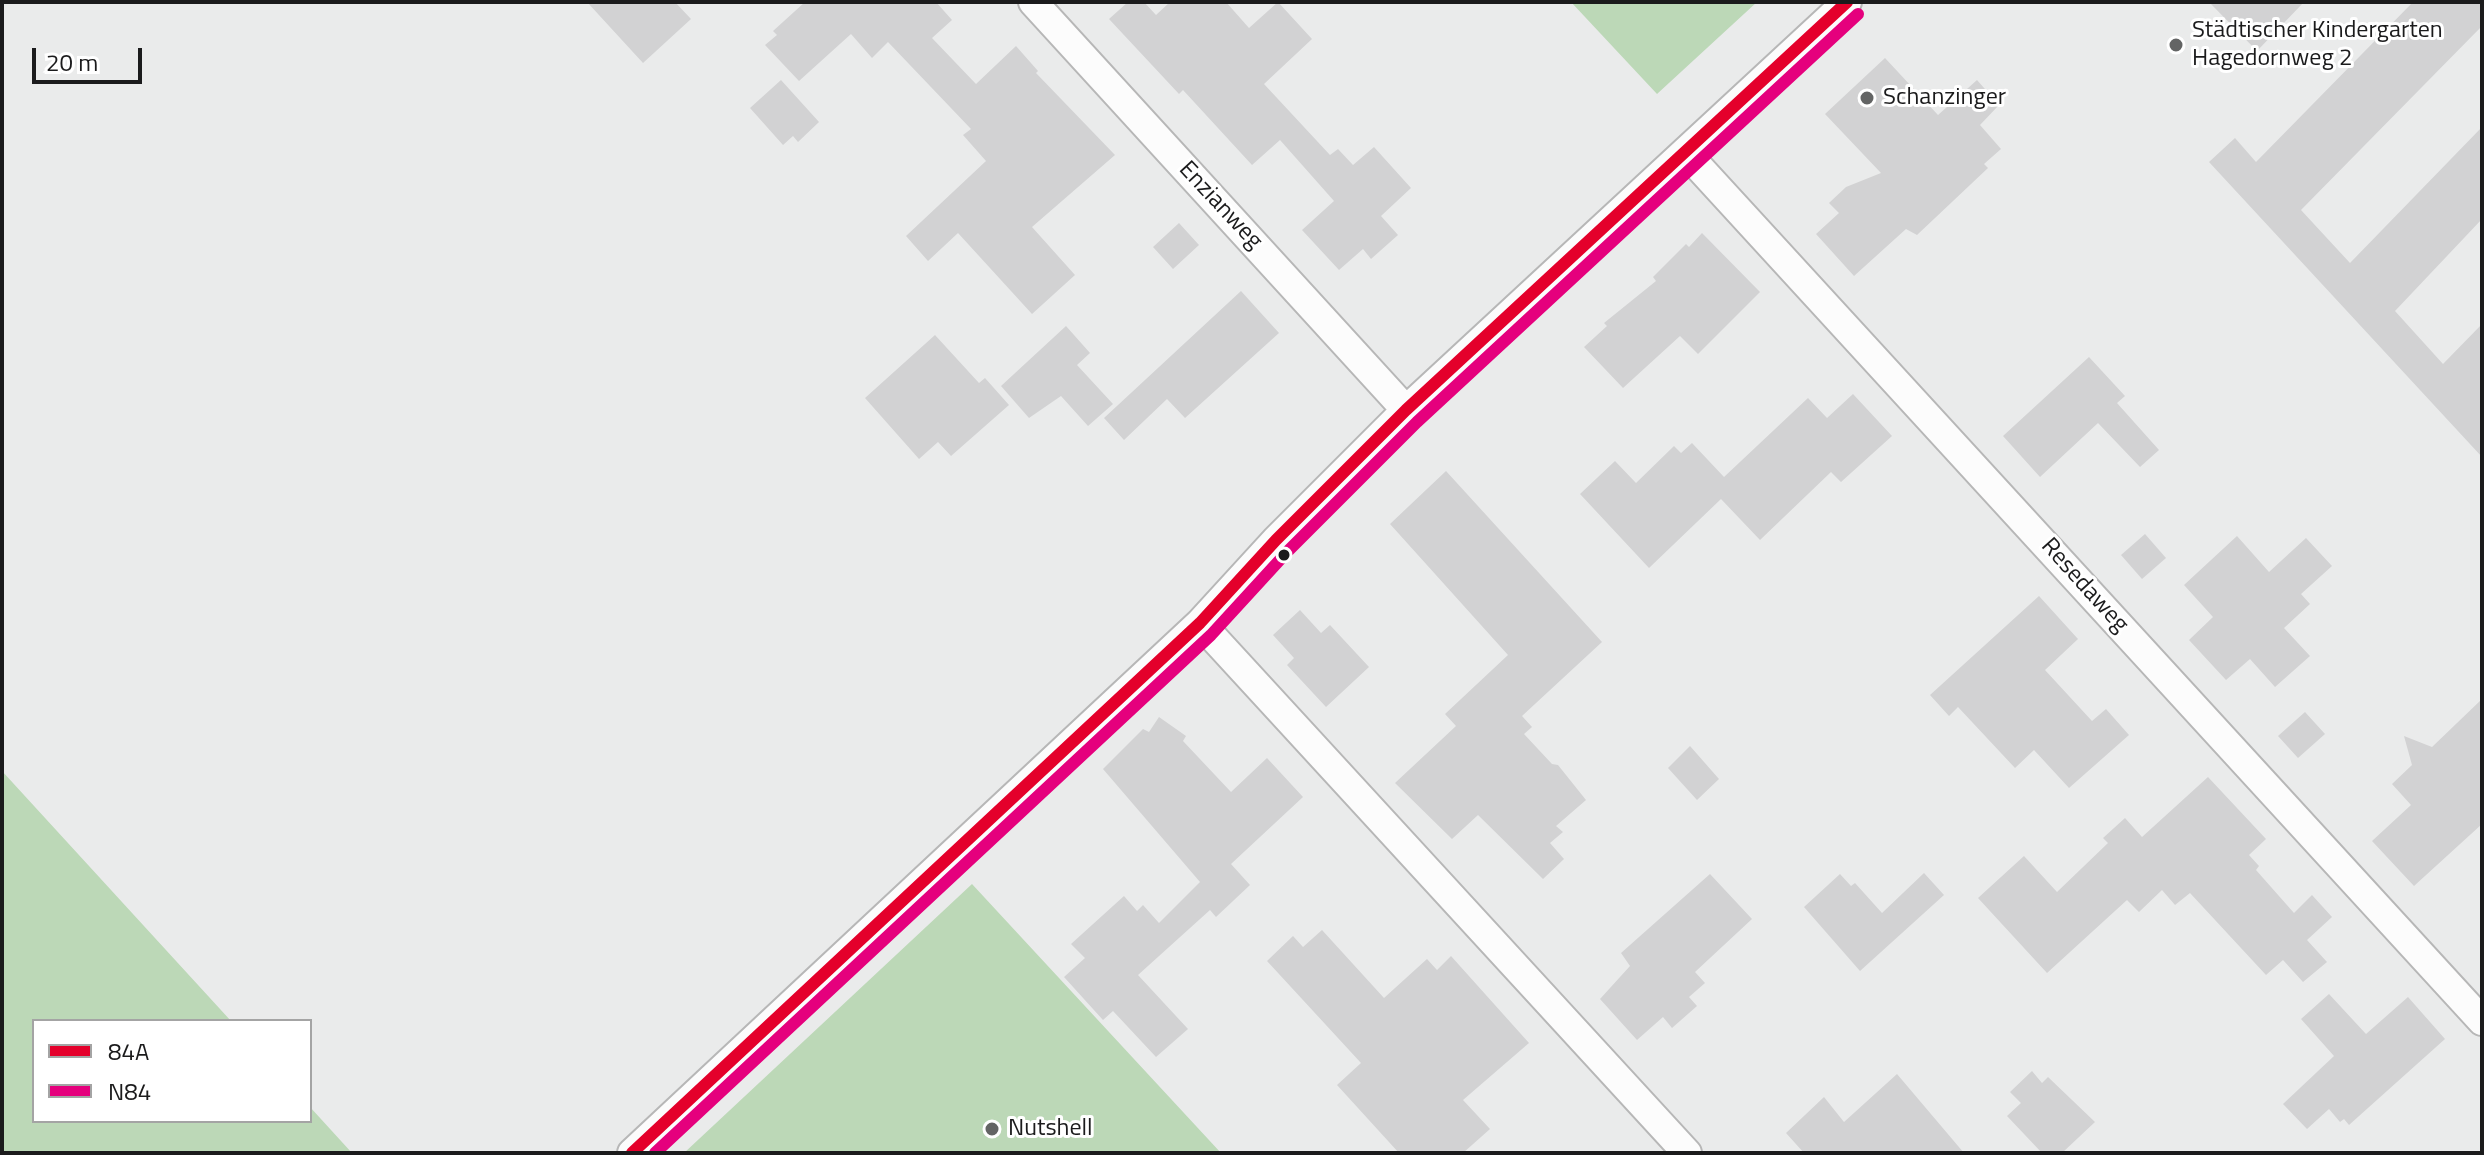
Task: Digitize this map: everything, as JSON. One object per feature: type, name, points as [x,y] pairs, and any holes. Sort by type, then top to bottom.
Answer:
[{"type":"street","name":"Enzianweg","points":[[1033,2],[1406,410]]},
{"type":"street","points":[[632,1153],[1200,623],[1276,540],[1406,410],[1847,2]]},
{"type":"street","name":"Resedaweg","points":[[1686,153],[2482,1021]]},
{"type":"street","points":[[1200,623],[1687,1153]]},
{"type":"green space","points":[[1571,2],[1757,2],[1657,94]]},
{"type":"green space","points":[[2,771],[229,1019],[32,1019],[32,1123],[312,1123],[312,1109],[352,1153],[2,1153]]},
{"type":"green space","points":[[972,884],[1221,1153],[684,1153]]},
{"type":"building","points":[[587,2],[675,2],[691,19],[643,63]]},
{"type":"building","points":[[805,2],[936,2],[952,20],[932,38],[976,84],[1016,46],[1038,71],[1036,73],[1115,155],[1032,227],[1075,275],[1032,314],[958,233],[928,261],[906,236],[986,161],[963,135],[971,129],[888,42],[872,58],[851,34],[799,81],[765,45],[777,35],[773,31]]},
{"type":"building","points":[[1128,2],[1144,2],[1156,15],[1170,2],[1226,2],[1249,28],[1278,2],[1312,39],[1264,84],[1330,155],[1338,149],[1353,165],[1374,147],[1411,188],[1381,216],[1398,235],[1371,259],[1363,249],[1339,270],[1302,230],[1334,201],[1280,140],[1252,165],[1183,90],[1179,94],[1109,19]]},
{"type":"building","points":[[2209,2],[2304,2],[2257,51]]},
{"type":"building","points":[[2413,2],[2482,2],[2482,26],[2301,210],[2350,263],[2482,127],[2482,219],[2395,311],[2443,364],[2482,324],[2482,457],[2209,162],[2235,138],[2256,162]]},
{"type":"building","points":[[1885,58],[1938,115],[1977,80],[1999,105],[1980,125],[2001,149],[1984,164],[1988,168],[1917,235],[1906,229],[1854,276],[1816,234],[1839,213],[1829,203],[1846,187],[1881,173],[1825,114]]},
{"type":"building","points":[[781,80],[819,122],[798,142],[793,136],[783,145],[750,108]]},
{"type":"building","points":[[1179,223],[1199,245],[1173,269],[1153,247]]},
{"type":"building","points":[[1702,233],[1760,292],[1698,354],[1680,336],[1623,388],[1584,347],[1607,326],[1604,323],[1656,281],[1653,277],[1686,244],[1689,247]]},
{"type":"building","points":[[1241,291],[1279,333],[1185,418],[1167,399],[1124,440],[1104,418]]},
{"type":"building","points":[[1066,326],[1090,353],[1077,365],[1113,404],[1088,426],[1061,396],[1029,418],[1001,386]]},
{"type":"building","points":[[935,335],[979,383],[985,378],[1009,405],[951,456],[938,442],[919,459],[865,398]]},
{"type":"building","points":[[2089,357],[2125,396],[2117,403],[2159,450],[2140,467],[2098,423],[2040,477],[2003,436]]},
{"type":"building","points":[[1853,394],[1892,436],[1841,482],[1831,472],[1760,540],[1721,499],[1649,568],[1580,494],[1615,461],[1636,483],[1674,446],[1681,453],[1692,443],[1724,477],[1808,398],[1827,418]]},
{"type":"building","points":[[1446,471],[1602,642],[1522,716],[1532,727],[1524,734],[1552,764],[1558,765],[1586,800],[1556,826],[1563,832],[1550,843],[1564,859],[1543,879],[1478,815],[1452,839],[1395,783],[1456,726],[1445,714],[1508,655],[1390,524]]},
{"type":"building","points":[[2145,534],[2166,558],[2142,579],[2121,555]]},
{"type":"building","points":[[2237,536],[2269,572],[2306,538],[2332,566],[2301,594],[2310,604],[2284,628],[2310,656],[2275,687],[2250,659],[2226,680],[2189,640],[2213,617],[2184,585]]},
{"type":"building","points":[[2039,596],[2078,639],[2045,670],[2092,721],[2106,709],[2129,735],[2069,788],[2034,750],[2015,768],[1958,707],[1949,716],[1930,695]]},
{"type":"building","points":[[1300,610],[1321,633],[1330,625],[1369,667],[1326,707],[1287,665],[1294,658],[1273,635]]},
{"type":"building","points":[[2482,699],[2482,824],[2414,886],[2372,841],[2411,805],[2392,784],[2412,765],[2404,736],[2432,747]]},
{"type":"building","points":[[2305,712],[2325,734],[2298,758],[2278,736]]},
{"type":"building","points":[[1159,717],[1186,736],[1183,741],[1231,792],[1267,758],[1303,797],[1231,864],[1250,885],[1216,917],[1210,910],[1138,975],[1188,1029],[1156,1057],[1113,1011],[1103,1020],[1064,977],[1085,958],[1071,944],[1124,896],[1137,911],[1143,905],[1159,923],[1200,882],[1103,769],[1143,729],[1149,732]]},
{"type":"building","points":[[1690,746],[1719,779],[1697,800],[1668,768]]},
{"type":"building","points":[[2208,777],[2266,839],[2249,855],[2259,866],[2256,870],[2294,913],[2312,895],[2332,917],[2307,940],[2327,962],[2303,982],[2283,960],[2266,975],[2190,893],[2175,905],[2162,890],[2139,912],[2127,900],[2047,973],[1978,898],[2024,856],[2057,892],[2108,843],[2103,838],[2125,818],[2142,837]]},
{"type":"building","points":[[1924,873],[1944,895],[1860,971],[1804,907],[1840,874],[1851,886],[1855,883],[1882,913]]},
{"type":"building","points":[[1710,874],[1752,919],[1695,972],[1705,983],[1689,997],[1697,1006],[1672,1028],[1663,1017],[1637,1040],[1600,999],[1630,966],[1621,953]]},
{"type":"building","points":[[1322,930],[1384,998],[1427,959],[1437,970],[1451,956],[1529,1043],[1463,1100],[1490,1129],[1463,1153],[1399,1153],[1337,1085],[1361,1063],[1267,961],[1293,936],[1303,947]]},
{"type":"building","points":[[2329,994],[2366,1034],[2408,997],[2445,1039],[2349,1125],[2344,1119],[2340,1122],[2329,1109],[2307,1129],[2283,1104],[2334,1056],[2301,1019]]},
{"type":"building","points":[[2032,1071],[2042,1083],[2048,1077],[2095,1122],[2062,1153],[2042,1153],[2007,1116],[2021,1103],[2010,1092]]},
{"type":"building","points":[[1897,1074],[1964,1153],[1804,1153],[1786,1133],[1824,1097],[1844,1122]]},
{"type":"transit line","name":"84A","points":[[632,1153],[1200,623],[1276,540],[1406,410],[1847,2]]},
{"type":"transit line","name":"N84","points":[[655,1153],[1211,635],[1288,551],[1417,422],[1858,14]]},
{"type":"place","name":"Städtischer Kindergarten Hagedornweg 2","points":[[2176,45]]},
{"type":"place","name":"Schanzinger","points":[[1867,98]]},
{"type":"place","name":"Nutshell","points":[[992,1129]]}]
